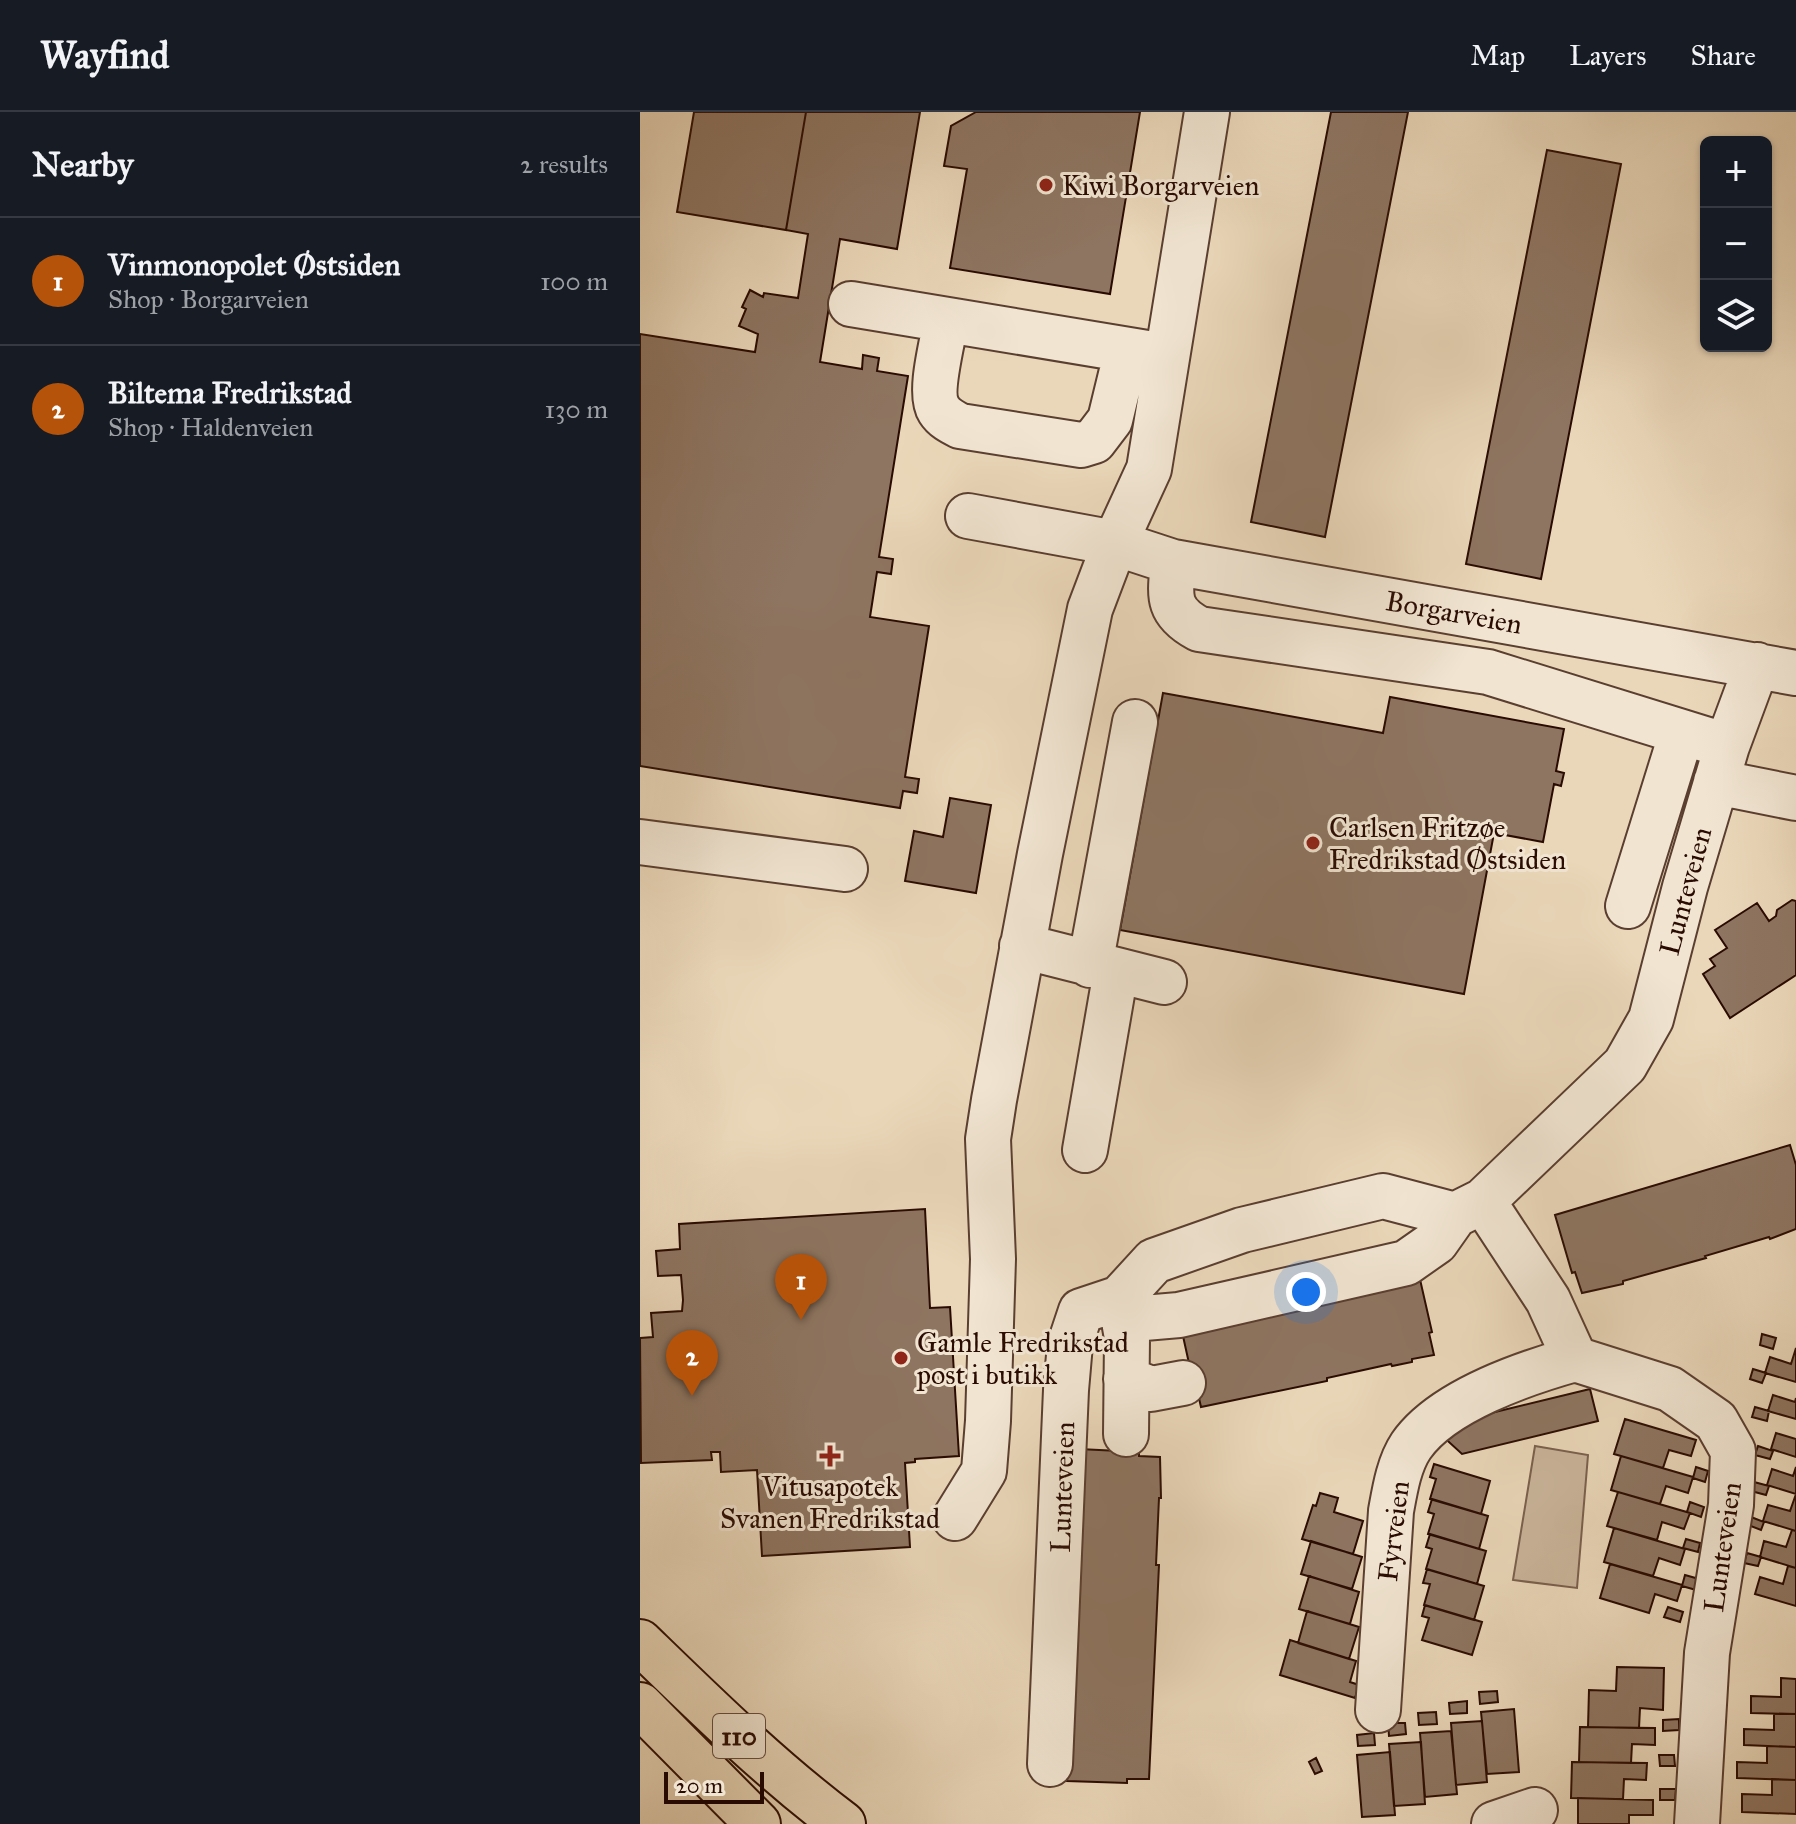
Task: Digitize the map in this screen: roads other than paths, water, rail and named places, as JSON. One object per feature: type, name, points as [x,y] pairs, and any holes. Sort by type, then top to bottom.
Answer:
[{"type":"highway","name":"110","points":[[640,1642],[703,1704],[807,1797],[843,1824]]},
{"type":"highway","name":"110","points":[[640,1705],[758,1824]]},
{"type":"street","points":[[946,320],[934,393],[937,408],[945,417],[960,426],[1081,445],[1094,441],[1110,420],[1147,353],[1207,112]]},
{"type":"street","points":[[851,304],[1147,353]]},
{"type":"street","points":[[955,1518],[984,1471],[993,1259],[988,1139],[1022,946],[1090,609],[1115,543],[1149,469],[1147,353]]},
{"type":"street","name":"Borgarveien","points":[[968,516],[1115,543],[1173,562],[1776,669]]},
{"type":"street","points":[[1173,562],[1170,598],[1182,619],[1199,629],[1488,672],[1682,732],[1721,764],[1796,798]]},
{"type":"street","points":[[1361,654],[1367,596]]},
{"type":"street","points":[[1488,672],[1497,619]]},
{"type":"street","name":"Lunteveien","points":[[1050,1764],[1065,1406],[1070,1344],[1081,1311],[1120,1298],[1154,1261],[1242,1230],[1383,1196],[1469,1208],[1625,1065],[1651,1019],[1721,764],[1776,669]]},
{"type":"street","points":[[1085,1150],[1103,968],[1106,872],[1135,722]]},
{"type":"street","points":[[1628,906],[1682,732]]},
{"type":"street","points":[[640,842],[845,869]]},
{"type":"street","points":[[1040,854],[1106,872]]},
{"type":"street","points":[[1022,946],[1164,982]]},
{"type":"street","points":[[1120,1298],[1144,1318],[1179,1315],[1406,1263],[1436,1242],[1469,1208],[1548,1300],[1575,1359]]},
{"type":"street","points":[[1120,1298],[1127,1338],[1126,1434]]},
{"type":"street","name":"Lunteveien","points":[[1575,1359],[1670,1389],[1716,1421],[1733,1451],[1731,1505],[1707,1653],[1697,1824]]},
{"type":"street","name":"Fyrveien","points":[[1378,1710],[1391,1511],[1397,1478],[1409,1448],[1432,1423],[1511,1378],[1575,1359]]},
{"type":"street","points":[[1126,1379],[1151,1389],[1183,1383]]},
{"type":"street","points":[[1494,1824],[1535,1810]]},
{"type":"place","name":"Kiwi Borgarveien","points":[[1046,185]]},
{"type":"place","name":"Carlsen Fritzøe Fredrikstad Østsiden","points":[[1313,843]]},
{"type":"place","name":"Vinmonopolet Østsiden","points":[[801,1320]]},
{"type":"place","name":"Gamle Fredrikstad post i butikk","points":[[901,1358]]},
{"type":"place","name":"Biltema Fredrikstad","points":[[692,1396]]},
{"type":"place","name":"Vitusapotek Svanen Fredrikstad","points":[[830,1456]]}]
